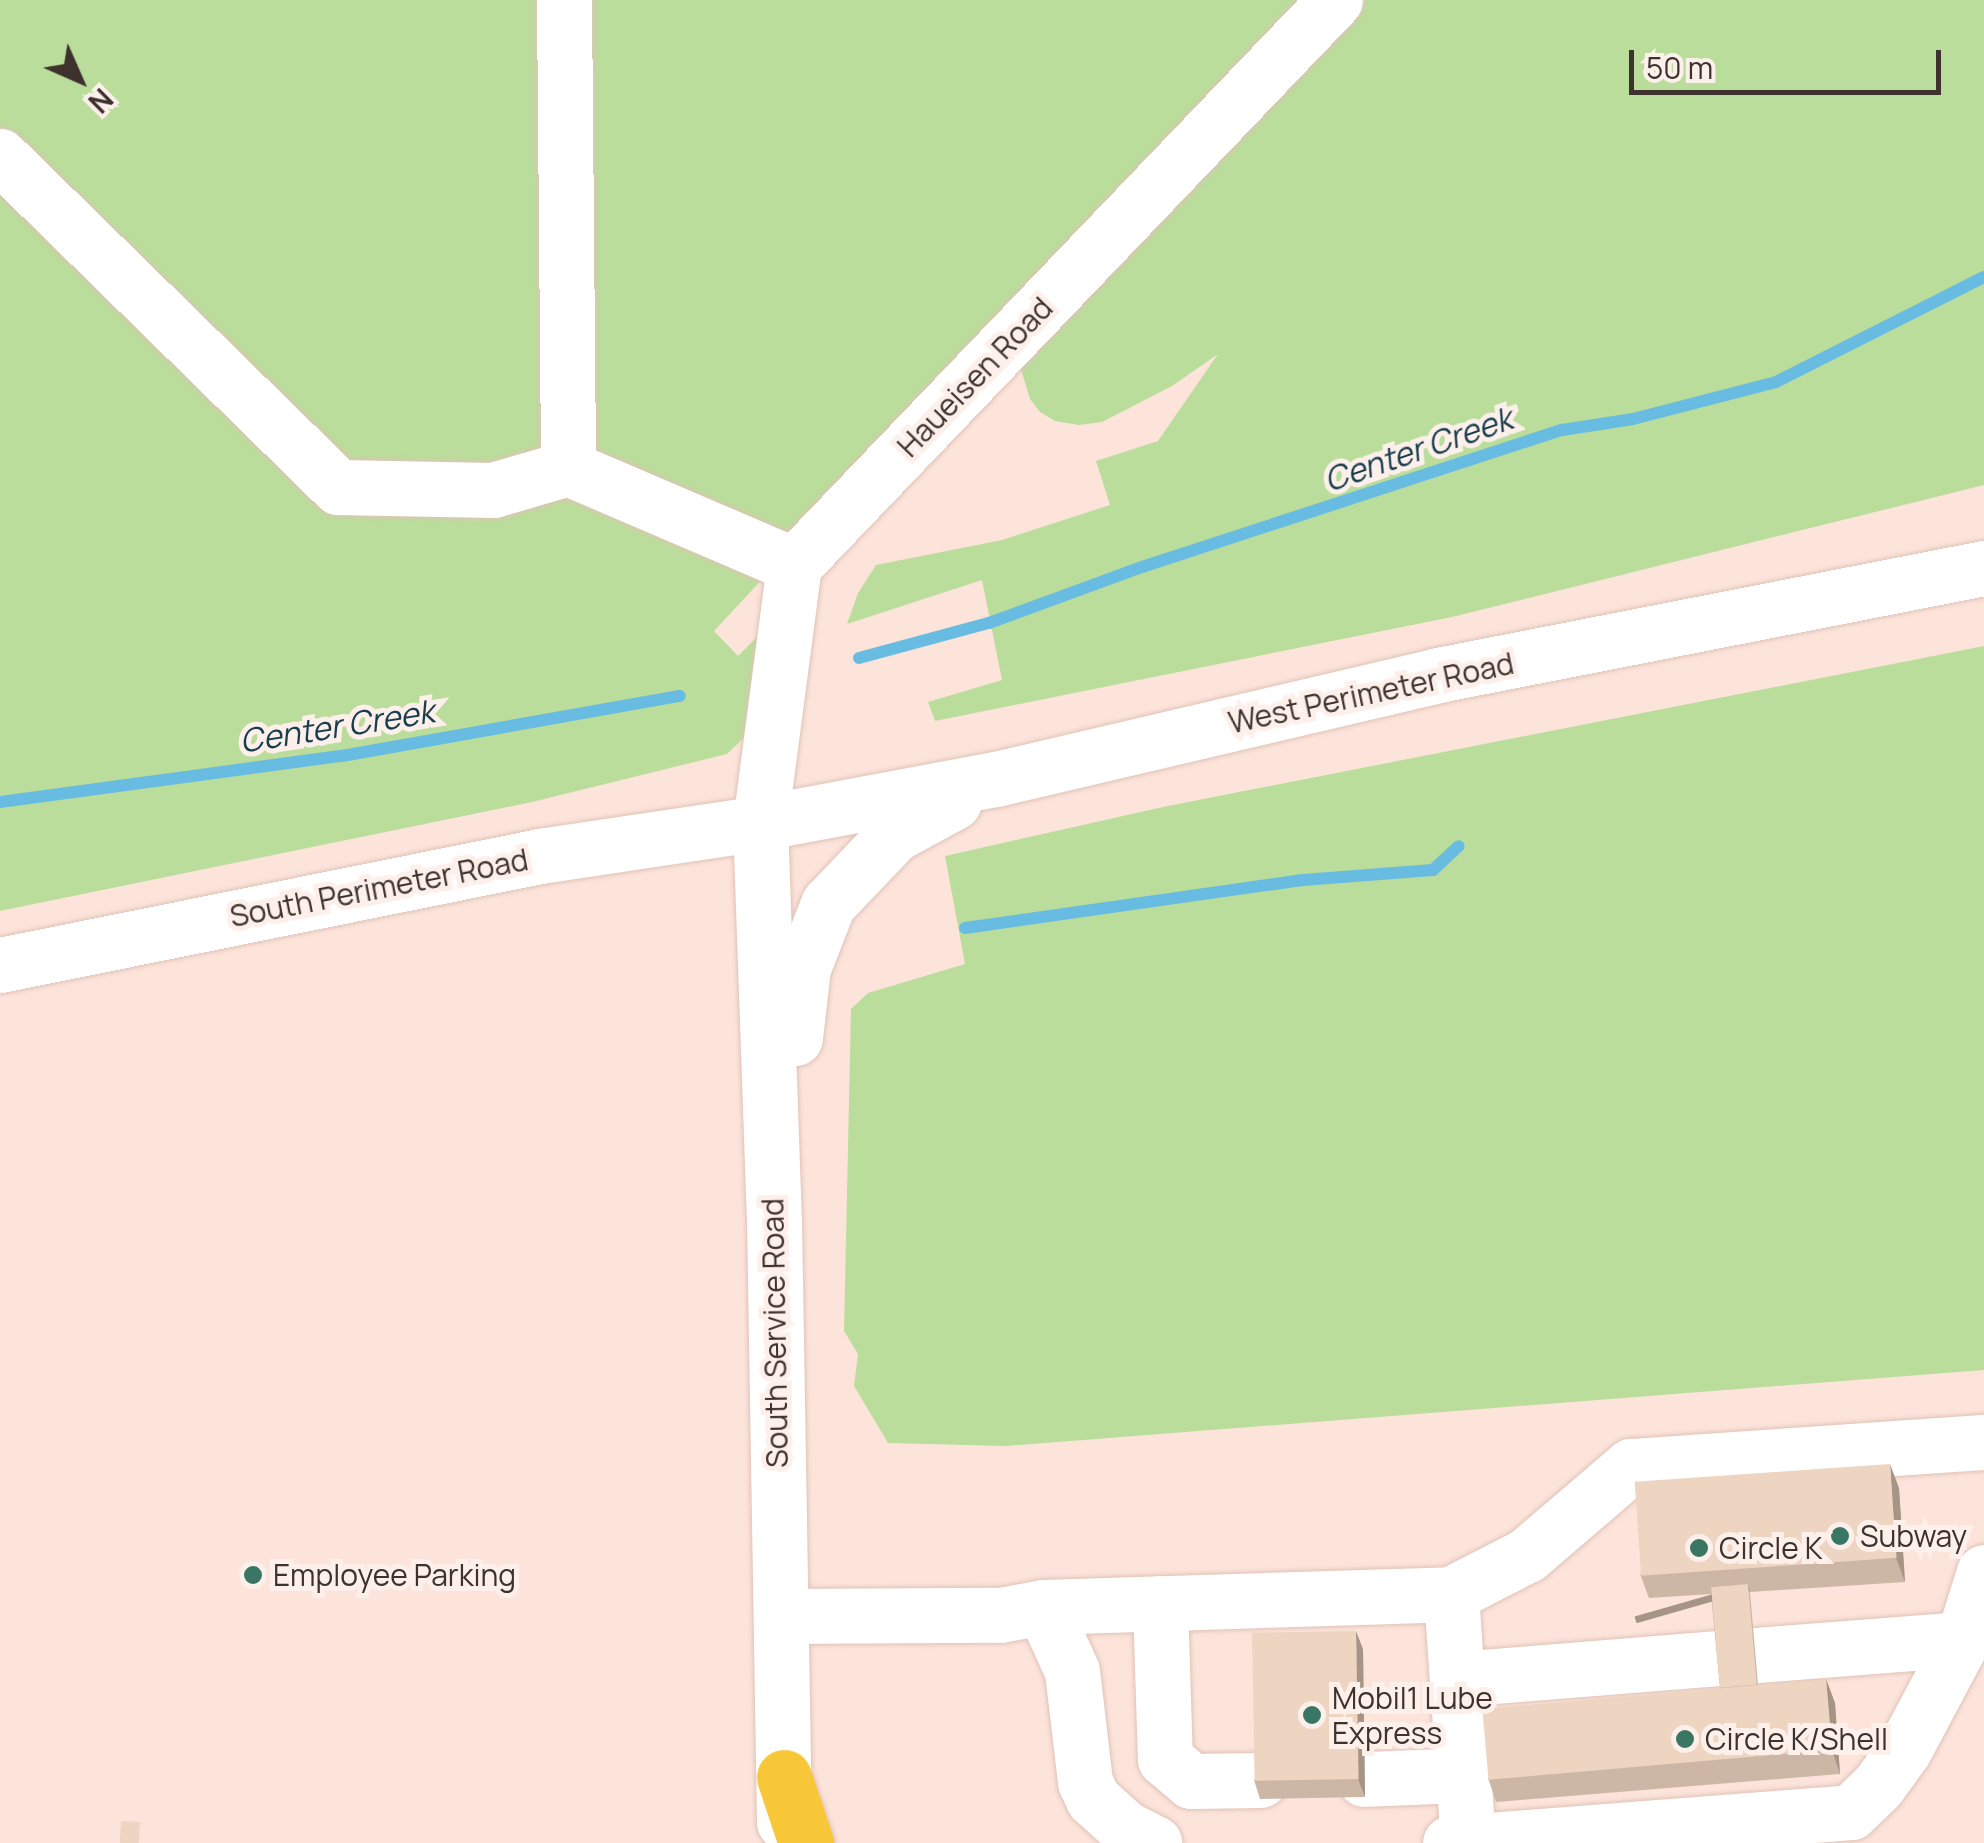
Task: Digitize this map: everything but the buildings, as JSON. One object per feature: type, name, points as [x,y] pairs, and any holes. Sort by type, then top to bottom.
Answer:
[{"type":"highway","points":[[784,1778],[806,1843]]},
{"type":"street","points":[[564,0],[568,468]]},
{"type":"street","name":"Haueisen Road","points":[[794,565],[1334,0]]},
{"type":"street","points":[[0,156],[338,487],[493,490],[568,468],[794,565],[760,823]]},
{"type":"street","name":"West Perimeter Road","points":[[760,823],[996,780],[1438,675],[1984,568]]},
{"type":"street","points":[[774,1222],[803,968],[828,904],[858,867],[895,834],[996,780]]},
{"type":"street","name":"South Perimeter Road","points":[[0,965],[540,856],[760,823]]},
{"type":"street","name":"South Service Road","points":[[760,823],[774,1222],[784,1843]]},
{"type":"street","points":[[781,1616],[1000,1615],[1043,1607],[1451,1594],[1528,1556],[1631,1466],[1984,1442]]},
{"type":"street","points":[[1451,1594],[1464,1776],[1462,1842],[1533,1818],[1714,1803],[1785,1798],[1851,1812],[1878,1786],[1904,1750],[1950,1662],[1984,1572]]},
{"type":"street","points":[[1160,1604],[1165,1758],[1191,1781],[1260,1780]]},
{"type":"street","points":[[1043,1607],[1072,1672],[1085,1782],[1093,1799],[1125,1828],[1154,1843]]},
{"type":"street","points":[[1458,1680],[1738,1656],[1950,1662]]},
{"type":"street","points":[[1738,1656],[1778,1708]]},
{"type":"street","points":[[1708,1714],[1738,1656]]},
{"type":"street","points":[[1644,1664],[1648,1718]]},
{"type":"street","points":[[1582,1669],[1585,1723]]},
{"type":"street","points":[[1521,1674],[1526,1728]]},
{"type":"street","points":[[1364,1780],[1464,1776]]},
{"type":"shaded area","points":[[0,0],[1984,0],[1984,1843],[0,1843]]},
{"type":"green space","points":[[0,0],[1301,0],[714,631],[738,656],[762,632],[750,732],[727,754],[532,802],[0,911]]},
{"type":"green space","points":[[1365,0],[1984,0],[1984,485],[1452,617],[935,721],[928,702],[1002,680],[982,580],[847,624],[858,593],[876,565],[1002,540],[1110,505],[1096,461],[1158,441],[1218,354],[1172,386],[1102,422],[1079,425],[1055,421],[1040,412],[1030,399],[1019,363]]},
{"type":"green space","points":[[1984,646],[1984,1370],[1005,1446],[888,1443],[854,1386],[858,1354],[844,1331],[851,1009],[868,993],[965,964],[945,856],[1163,807]]},
{"type":"waterway","name":"Center Creek","points":[[859,658],[989,623],[1142,567],[1562,430],[1633,419],[1776,382],[1984,277]]},
{"type":"waterway","name":"Center Creek","points":[[0,802],[342,756],[680,696]]},
{"type":"waterway","points":[[965,928],[1303,880],[1433,870],[1459,846]]},
{"type":"place","name":"Subway","points":[[1840,1536]]},
{"type":"place","name":"Circle K","points":[[1699,1548]]},
{"type":"place","name":"Employee Parking","points":[[253,1575]]},
{"type":"place","name":"Mobil1 Lube Express","points":[[1312,1715]]},
{"type":"place","name":"Circle K/Shell","points":[[1685,1739]]}]
